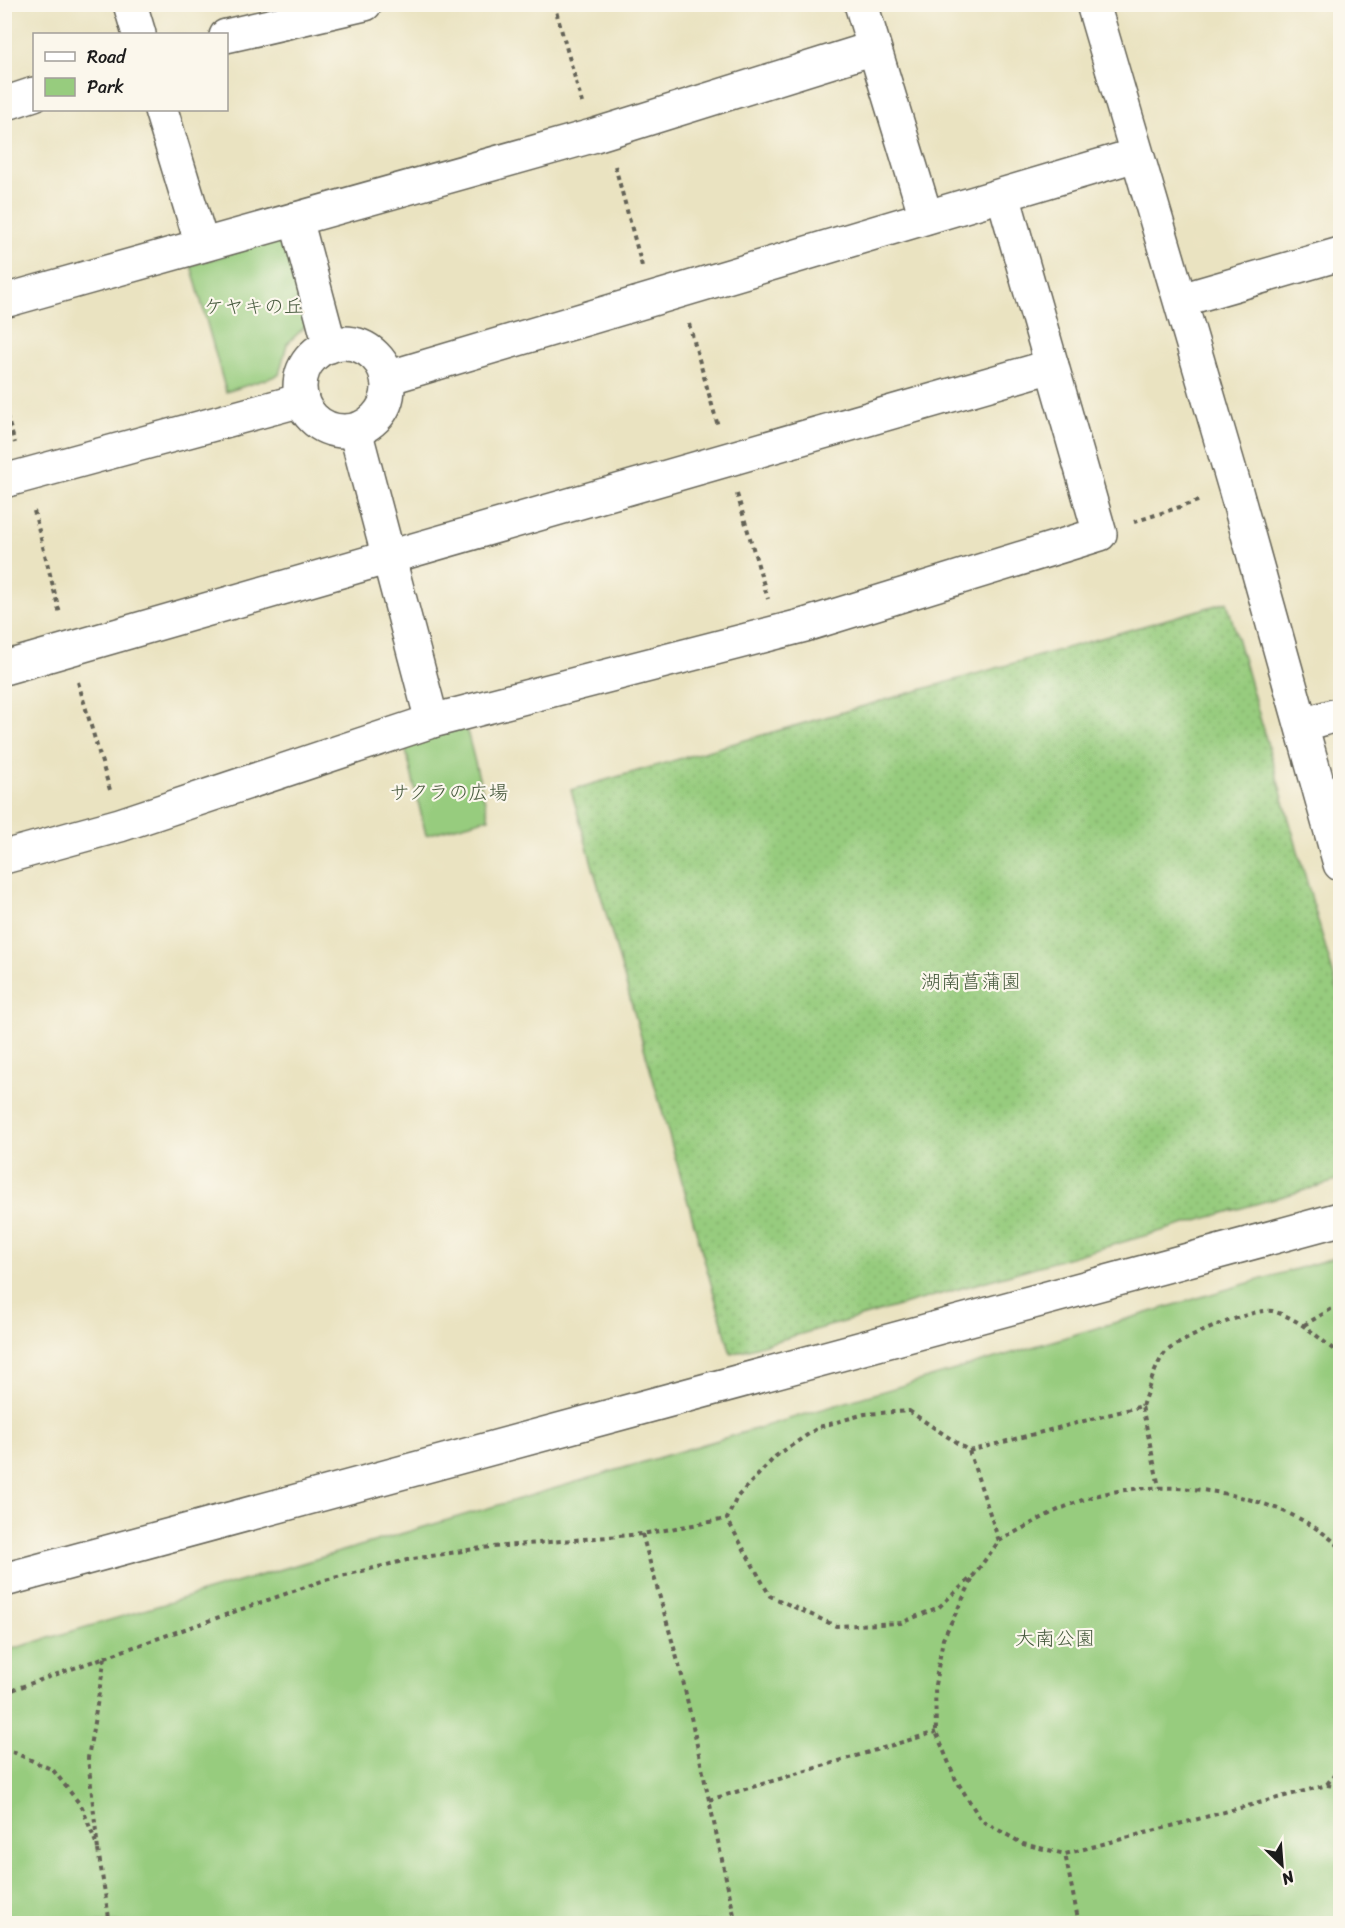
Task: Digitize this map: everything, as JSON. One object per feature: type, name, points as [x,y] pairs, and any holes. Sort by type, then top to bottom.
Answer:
[{"type":"street","points":[[130,4],[139,33]]},
{"type":"street","points":[[228,36],[364,4]]},
{"type":"street","points":[[861,4],[926,217]]},
{"type":"street","points":[[1094,4],[1136,155],[1235,488],[1341,864]]},
{"type":"street","points":[[4,301],[599,133],[874,48]]},
{"type":"street","points":[[4,104],[33,94]]},
{"type":"street","points":[[162,111],[202,245]]},
{"type":"street","points":[[387,378],[1136,155]]},
{"type":"street","points":[[4,857],[120,825],[432,721],[777,632],[1100,534],[1003,195]]},
{"type":"street","points":[[296,219],[330,345]]},
{"type":"street","points":[[1180,300],[1341,254]]},
{"type":"street","points":[[330,345],[359,346],[372,354],[382,365],[387,378],[388,392],[381,410],[368,424],[355,430],[329,429],[317,422],[302,400],[302,373],[308,361],[330,345]]},
{"type":"street","points":[[4,668],[1052,366]]},
{"type":"street","points":[[15,478],[302,400]]},
{"type":"street","points":[[355,430],[432,721]]},
{"type":"street","points":[[1302,725],[1341,714]]},
{"type":"street","points":[[4,1580],[1341,1219]]},
{"type":"path","points":[[554,4],[599,133],[666,295],[727,458],[777,632]]},
{"type":"path","points":[[4,407],[15,478],[69,650],[120,825]]},
{"type":"path","points":[[1100,534],[1235,488]]},
{"type":"path","points":[[1304,1325],[1341,1304]]},
{"type":"path","points":[[1159,1487],[1142,1406],[1165,1352],[1204,1330],[1238,1317],[1270,1310],[1304,1325],[1341,1355]]},
{"type":"path","points":[[969,1451],[1142,1406]]},
{"type":"path","points":[[727,1519],[737,1497],[776,1456],[819,1427],[865,1414],[909,1411],[969,1451],[999,1541]]},
{"type":"path","points":[[1341,1547],[1295,1515],[1207,1489],[1159,1487],[1102,1494],[1041,1518],[999,1541],[974,1575],[943,1639],[935,1685],[936,1732],[955,1778],[981,1820],[1023,1844],[1065,1854],[1327,1785],[1341,1787]]},
{"type":"path","points":[[4,1693],[325,1580],[408,1560],[482,1548],[642,1534],[727,1519]]},
{"type":"path","points":[[727,1519],[770,1596],[836,1626],[901,1623],[939,1607],[974,1575]]},
{"type":"path","points":[[642,1534],[682,1676],[736,1923]]},
{"type":"path","points":[[105,1657],[88,1758],[98,1850],[110,1923]]},
{"type":"path","points":[[709,1800],[936,1732]]},
{"type":"path","points":[[4,1748],[53,1770],[82,1807],[98,1850]]},
{"type":"path","points":[[1327,1785],[1341,1768]]},
{"type":"path","points":[[1065,1854],[1079,1923]]},
{"type":"green space","name":"ケヤキの丘","points":[[287,237],[310,322],[287,344],[279,375],[226,392],[191,265]]},
{"type":"green space","name":"湖南菖蒲園","points":[[1227,602],[1340,998],[1340,1180],[731,1354],[571,790]]},
{"type":"green space","name":"サクラの広場","points":[[465,723],[489,818],[426,835],[404,742]]},
{"type":"green space","name":"大南公園","points":[[1340,1256],[1340,1923],[5,1923],[5,1651]]}]
